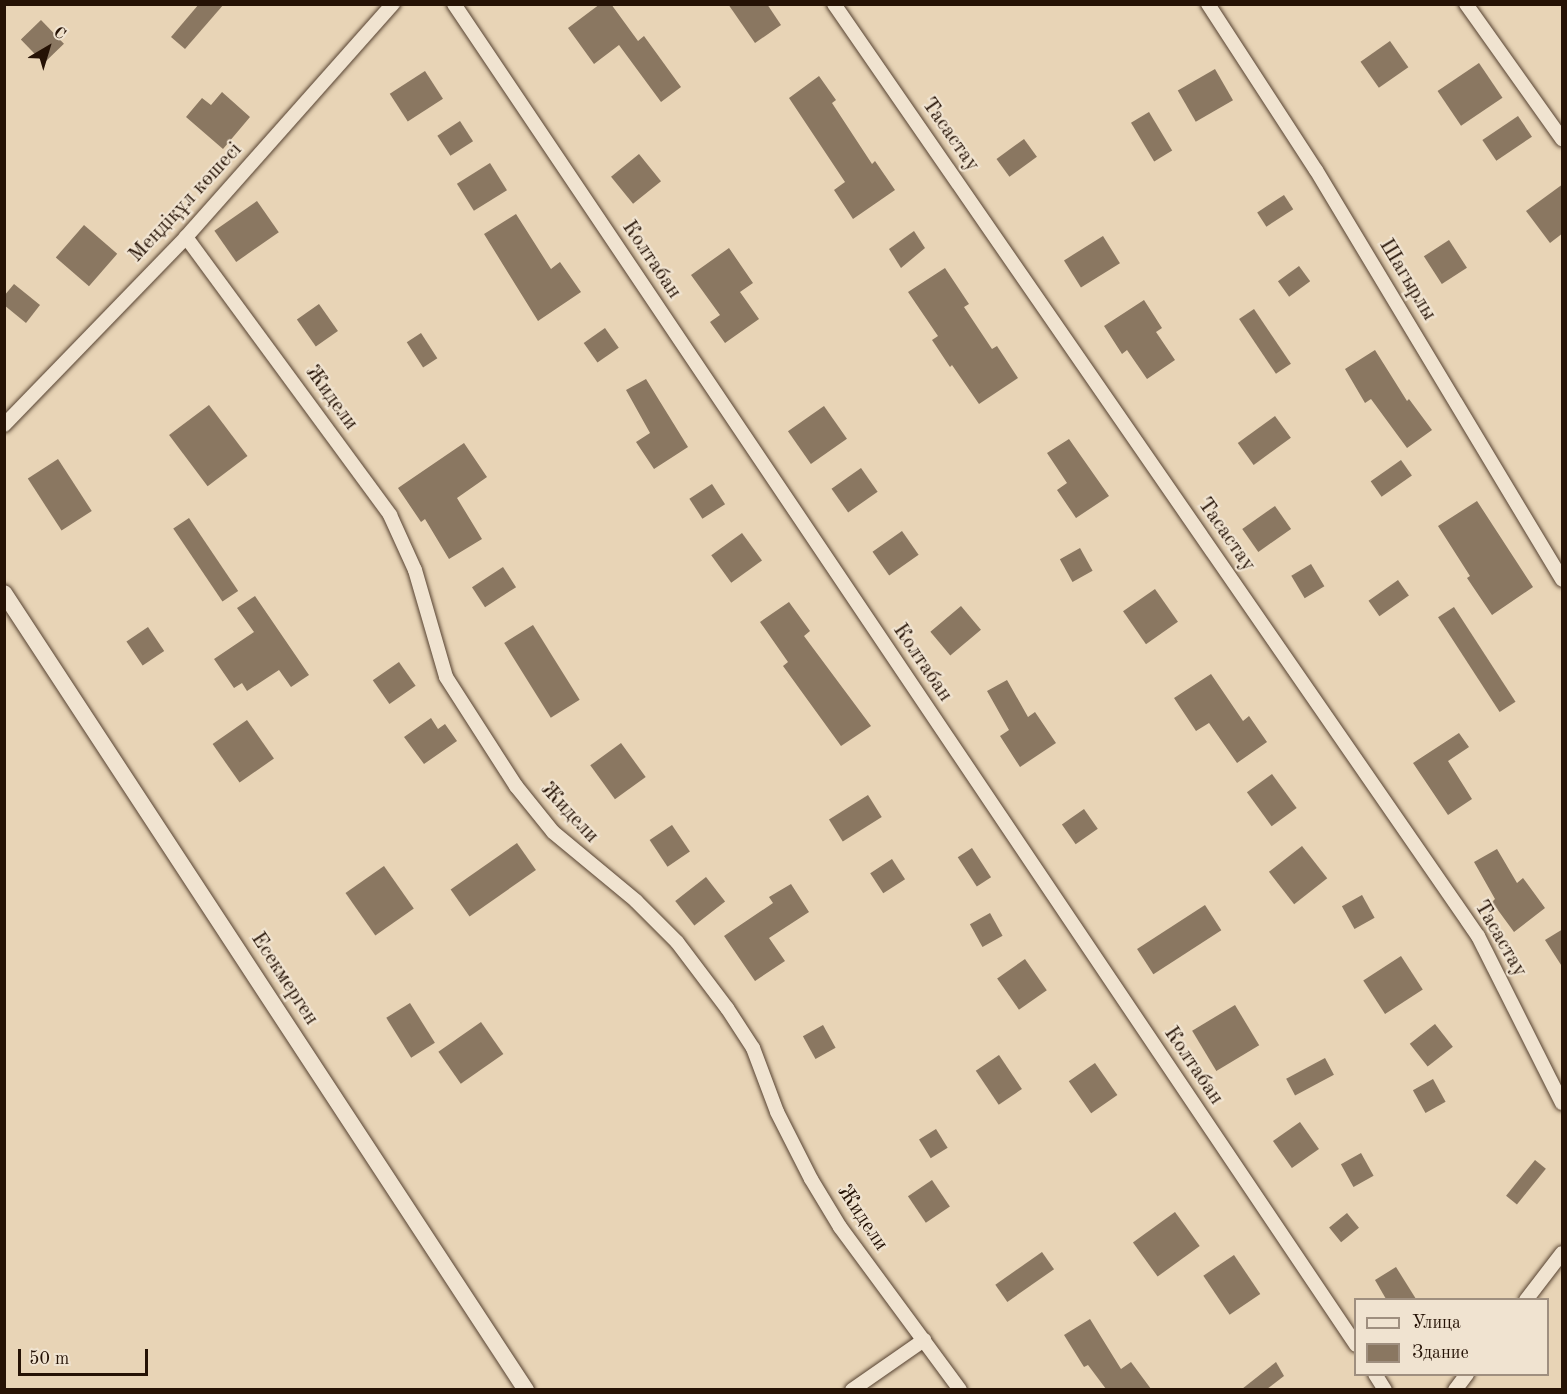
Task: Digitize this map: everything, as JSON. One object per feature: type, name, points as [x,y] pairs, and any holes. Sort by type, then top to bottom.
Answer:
[{"type":"street","name":"Меңдіқұл көшесі","points":[[4,424],[186,237],[393,4]]},
{"type":"street","name":"Колтабан","points":[[454,4],[1354,1342]]},
{"type":"street","name":"Тасастау","points":[[834,4],[1478,936],[1563,1102]]},
{"type":"street","name":"Шагырлы","points":[[1208,4],[1316,170],[1563,580]]},
{"type":"street","points":[[1466,4],[1563,139]]},
{"type":"street","name":"Жидели","points":[[186,237],[390,515],[415,570],[446,676],[516,786],[553,832],[636,901],[677,942],[727,1008],[753,1048],[777,1112],[840,1227],[960,1389]]},
{"type":"street","name":"Eсекмерген","points":[[4,592],[526,1389]]},
{"type":"street","points":[[1527,1298],[1563,1253]]},
{"type":"street","points":[[852,1389],[924,1340]]},
{"type":"street","points":[[1376,1376],[1385,1389]]},
{"type":"street","points":[[1455,1389],[1465,1376]]},
{"type":"building","points":[[199,4],[224,4],[185,49],[171,37]]},
{"type":"building","points":[[600,4],[611,4],[638,41],[644,36],[681,87],[661,102],[619,45],[594,64],[568,28]]},
{"type":"building","points":[[728,4],[767,4],[781,25],[755,43]]},
{"type":"building","points":[[41,20],[64,44],[44,63],[21,39]]},
{"type":"building","points":[[1390,41],[1408,67],[1379,88],[1361,62]]},
{"type":"building","points":[[1479,63],[1502,98],[1461,126],[1438,91]]},
{"type":"building","points":[[1215,69],[1233,100],[1196,122],[1178,90]]},
{"type":"building","points":[[425,71],[443,99],[408,122],[390,94]]},
{"type":"building","points":[[819,76],[836,100],[832,103],[872,164],[875,161],[895,190],[853,219],[834,190],[845,182],[789,98]]},
{"type":"building","points":[[222,92],[250,117],[223,149],[186,117],[202,98],[211,105]]},
{"type":"building","points":[[1149,112],[1172,151],[1154,161],[1131,123]]},
{"type":"building","points":[[1518,116],[1532,137],[1496,161],[1482,140]]},
{"type":"building","points":[[460,121],[473,141],[450,156],[437,136]]},
{"type":"building","points":[[1024,139],[1037,157],[1009,177],[996,159]]},
{"type":"building","points":[[639,154],[661,181],[633,204],[611,177]]},
{"type":"building","points":[[490,163],[507,190],[474,211],[457,184]]},
{"type":"building","points":[[1563,184],[1563,233],[1550,243],[1526,211]]},
{"type":"building","points":[[1284,195],[1293,209],[1266,227],[1257,212]]},
{"type":"building","points":[[257,201],[279,232],[236,262],[214,231]]},
{"type":"building","points":[[516,214],[551,269],[560,262],[581,292],[538,321],[484,234]]},
{"type":"building","points":[[84,225],[117,254],[89,286],[56,257]]},
{"type":"building","points":[[914,231],[925,248],[901,268],[889,249]]},
{"type":"building","points":[[1103,236],[1120,263],[1081,288],[1064,260]]},
{"type":"building","points":[[1449,240],[1467,268],[1442,284],[1424,256]]},
{"type":"building","points":[[729,248],[753,283],[740,292],[759,319],[725,343],[710,322],[720,315],[691,275]]},
{"type":"building","points":[[1299,266],[1310,281],[1289,297],[1278,281]]},
{"type":"building","points":[[945,268],[969,304],[964,307],[992,349],[997,346],[1018,378],[979,404],[932,340],[938,336],[908,292]]},
{"type":"building","points":[[14,284],[40,305],[26,323],[4,305],[4,296]]},
{"type":"building","points":[[1144,300],[1162,328],[1156,332],[1175,360],[1147,379],[1127,350],[1122,354],[1104,326]]},
{"type":"building","points":[[319,304],[338,331],[316,347],[297,319]]},
{"type":"building","points":[[1254,309],[1291,364],[1276,374],[1239,319]]},
{"type":"building","points":[[605,328],[619,348],[597,363],[584,343]]},
{"type":"building","points":[[421,333],[437,358],[423,367],[407,342]]},
{"type":"building","points":[[1375,350],[1407,401],[1409,399],[1432,430],[1407,448],[1371,399],[1365,403],[1345,369]]},
{"type":"building","points":[[646,379],[688,447],[654,469],[636,442],[650,433],[626,390]]},
{"type":"building","points":[[209,405],[248,456],[208,486],[169,435]]},
{"type":"building","points":[[824,406],[847,439],[811,464],[788,431]]},
{"type":"building","points":[[1275,416],[1291,438],[1254,465],[1238,443]]},
{"type":"building","points":[[1069,439],[1109,496],[1076,518],[1057,490],[1067,483],[1047,453]]},
{"type":"building","points":[[464,443],[487,477],[457,498],[482,539],[449,559],[425,519],[421,522],[398,488]]},
{"type":"building","points":[[58,459],[92,511],[62,531],[28,479]]},
{"type":"building","points":[[1401,460],[1412,476],[1382,497],[1371,481]]},
{"type":"building","points":[[861,468],[878,492],[848,512],[832,489]]},
{"type":"building","points":[[712,484],[725,504],[702,519],[689,499]]},
{"type":"building","points":[[1477,501],[1533,587],[1492,615],[1467,578],[1470,576],[1438,526]]},
{"type":"building","points":[[1275,506],[1291,529],[1258,552],[1242,529]]},
{"type":"building","points":[[189,518],[238,591],[222,602],[173,529]]},
{"type":"building","points":[[902,531],[919,555],[889,575],[873,552]]},
{"type":"building","points":[[742,533],[762,561],[731,583],[711,555]]},
{"type":"building","points":[[1080,548],[1093,571],[1072,582],[1060,559]]},
{"type":"building","points":[[1311,564],[1324,586],[1305,598],[1291,576]]},
{"type":"building","points":[[503,567],[516,587],[485,607],[472,587]]},
{"type":"building","points":[[1398,580],[1409,596],[1379,616],[1369,601]]},
{"type":"building","points":[[1155,589],[1178,622],[1146,644],[1123,611]]},
{"type":"building","points":[[255,596],[309,675],[291,687],[279,670],[247,691],[242,683],[234,688],[214,659],[254,632],[237,608]]},
{"type":"building","points":[[789,602],[810,631],[804,636],[871,726],[841,746],[783,666],[788,662],[760,622]]},
{"type":"building","points":[[961,606],[981,630],[950,655],[930,632]]},
{"type":"building","points":[[1454,607],[1516,702],[1500,712],[1438,617]]},
{"type":"building","points":[[533,625],[580,700],[551,718],[504,643]]},
{"type":"building","points":[[148,627],[164,651],[143,666],[126,642]]},
{"type":"building","points":[[399,662],[416,686],[389,704],[373,680]]},
{"type":"building","points":[[1211,674],[1243,721],[1249,716],[1267,742],[1237,763],[1209,723],[1196,731],[1174,698]]},
{"type":"building","points":[[1007,680],[1028,717],[1035,712],[1056,743],[1020,767],[1000,736],[1009,730],[987,691]]},
{"type":"building","points":[[431,718],[438,729],[445,724],[457,741],[424,764],[404,737]]},
{"type":"building","points":[[247,720],[274,759],[240,783],[213,744]]},
{"type":"building","points":[[1459,733],[1469,747],[1448,761],[1472,799],[1448,815],[1413,763]]},
{"type":"building","points":[[621,743],[646,777],[615,799],[590,765]]},
{"type":"building","points":[[1272,774],[1297,808],[1272,826],[1247,792]]},
{"type":"building","points":[[868,795],[882,817],[843,841],[829,819]]},
{"type":"building","points":[[1084,809],[1098,829],[1076,844],[1062,824]]},
{"type":"building","points":[[672,825],[690,852],[668,867],[650,840]]},
{"type":"building","points":[[517,843],[536,870],[470,916],[451,889]]},
{"type":"building","points":[[1302,846],[1327,878],[1294,904],[1269,872]]},
{"type":"building","points":[[972,848],[991,877],[977,887],[958,857]]},
{"type":"building","points":[[1497,849],[1517,883],[1523,878],[1545,908],[1514,932],[1492,902],[1495,899],[1474,862]]},
{"type":"building","points":[[892,859],[905,879],[883,893],[870,873]]},
{"type":"building","points":[[384,866],[414,909],[375,936],[345,893]]},
{"type":"building","points":[[706,877],[725,901],[694,925],[675,901]]},
{"type":"building","points":[[791,884],[809,912],[769,938],[785,961],[755,981],[724,936],[773,903],[769,897]]},
{"type":"building","points":[[1362,895],[1375,918],[1354,929],[1342,906]]},
{"type":"building","points":[[1205,905],[1221,930],[1153,974],[1137,949]]},
{"type":"building","points":[[990,913],[1003,936],[982,947],[970,924]]},
{"type":"building","points":[[1563,929],[1563,968],[1545,940]]},
{"type":"building","points":[[1401,956],[1423,990],[1385,1014],[1363,981]]},
{"type":"building","points":[[1025,959],[1047,990],[1019,1010],[997,979]]},
{"type":"building","points":[[410,1003],[435,1043],[411,1058],[386,1018]]},
{"type":"building","points":[[1235,1005],[1259,1045],[1216,1071],[1192,1031]]},
{"type":"building","points":[[481,1022],[503,1054],[461,1084],[438,1052]]},
{"type":"building","points":[[1435,1024],[1453,1047],[1428,1067],[1410,1044]]},
{"type":"building","points":[[823,1025],[836,1048],[815,1059],[803,1036]]},
{"type":"building","points":[[999,1055],[1022,1089],[999,1105],[976,1071]]},
{"type":"building","points":[[1325,1058],[1334,1075],[1295,1095],[1286,1079]]},
{"type":"building","points":[[1095,1063],[1117,1095],[1091,1113],[1069,1081]]},
{"type":"building","points":[[1433,1079],[1446,1102],[1425,1113],[1413,1090]]},
{"type":"building","points":[[1300,1122],[1319,1149],[1292,1168],[1273,1141]]},
{"type":"building","points":[[936,1129],[948,1148],[931,1158],[919,1140]]},
{"type":"building","points":[[1361,1153],[1374,1176],[1353,1187],[1341,1164]]},
{"type":"building","points":[[1535,1160],[1546,1169],[1517,1205],[1506,1196]]},
{"type":"building","points":[[932,1180],[950,1207],[926,1223],[908,1196]]},
{"type":"building","points":[[1175,1212],[1200,1246],[1158,1277],[1133,1243]]},
{"type":"building","points":[[1347,1213],[1359,1228],[1341,1242],[1329,1227]]},
{"type":"building","points":[[1042,1252],[1054,1269],[1007,1302],[995,1285]]},
{"type":"building","points":[[1234,1255],[1260,1294],[1230,1315],[1203,1276]]},
{"type":"building","points":[[1396,1267],[1415,1298],[1385,1298],[1375,1280]]},
{"type":"building","points":[[1090,1319],[1121,1369],[1131,1362],[1151,1389],[1106,1389],[1088,1365],[1084,1367],[1064,1335]]},
{"type":"building","points":[[1276,1362],[1284,1376],[1267,1389],[1242,1389]]}]
